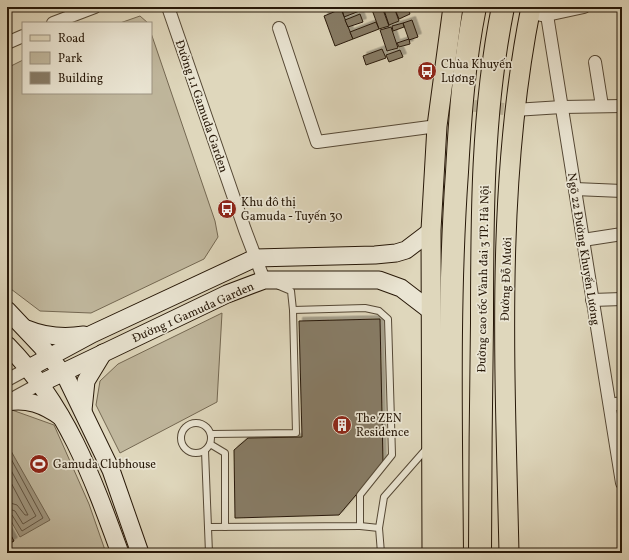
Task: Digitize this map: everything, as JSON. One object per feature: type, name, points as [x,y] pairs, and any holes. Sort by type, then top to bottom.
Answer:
[{"type":"highway","points":[[452,553],[453,230],[461,109],[469,35],[475,7]]},
{"type":"highway","name":"Đường cao tốc Vành đai 3 TP. Hà Nội","points":[[480,553],[482,229],[488,113],[497,38],[503,7]]},
{"type":"main road","points":[[432,553],[431,231],[437,126],[452,10]]},
{"type":"main road","name":"Đường Đỗ Mười","points":[[509,553],[504,302],[514,110],[536,12]]},
{"type":"street","points":[[56,22],[94,7]]},
{"type":"street","name":"Đường 1.1 Gamuda Garden","points":[[168,7],[236,204],[264,280]]},
{"type":"street","points":[[536,12],[584,7]]},
{"type":"street","name":"Ngõ 22 Đường Khuyến Lương","points":[[536,12],[562,107],[610,406],[618,436],[622,483]]},
{"type":"street","points":[[279,28],[318,142],[437,126]]},
{"type":"street","points":[[7,43],[22,36]]},
{"type":"street","points":[[595,62],[602,106]]},
{"type":"street","points":[[514,110],[562,107],[622,106]]},
{"type":"street","points":[[575,189],[622,191]]},
{"type":"street","name":"Đường 1 Gamuda Garden","points":[[7,380],[92,334],[255,258],[396,254],[406,250],[431,231]]},
{"type":"street","points":[[583,240],[622,234]]},
{"type":"street","name":"Đường 1 Gamuda Garden","points":[[7,402],[62,372],[227,294],[264,280],[379,280],[401,288],[431,311]]},
{"type":"street","points":[[592,300],[622,299]]},
{"type":"street","points":[[7,310],[50,356],[62,372],[83,411],[111,470],[140,553]]},
{"type":"street","points":[[24,327],[45,335],[65,337],[92,334]]},
{"type":"street","points":[[7,345],[41,383],[62,418],[93,480],[120,553]]},
{"type":"street","points":[[83,411],[86,381],[103,353]]},
{"type":"street","points":[[7,402],[17,400],[34,403],[52,410],[62,418]]},
{"type":"street","points":[[610,406],[622,403]]},
{"type":"lane","points":[[211,434],[296,433],[293,310],[291,291],[264,280]]},
{"type":"lane","points":[[293,310],[365,308],[379,311],[388,319],[392,455],[360,495],[360,526]]},
{"type":"lane","points":[[205,451],[194,453],[184,447],[182,442],[183,431],[187,427],[198,424],[203,425],[211,434],[210,444],[205,451],[209,553]]},
{"type":"lane","points":[[381,553],[379,528],[384,497],[432,442]]},
{"type":"lane","points":[[210,444],[225,453],[225,527]]},
{"type":"lane","points":[[208,528],[360,526],[379,528]]},
{"type":"green space","points":[[140,16],[147,22],[123,22]]},
{"type":"green space","points":[[152,36],[215,221],[218,237],[204,259],[91,313],[40,311],[7,286],[7,68],[22,60],[22,94],[152,94]]},
{"type":"green space","points":[[222,313],[217,402],[120,453],[96,405],[100,381],[118,364]]},
{"type":"green space","name":"Gamuda Clubhouse","points":[[12,410],[54,425],[89,504],[106,553],[7,553],[7,413]]},
{"type":"water","points":[[11,451],[50,520],[20,537],[7,514],[7,453]]},
{"type":"building","points":[[347,7],[370,7],[344,17],[342,9]]},
{"type":"building","points":[[371,7],[382,7],[389,26],[379,29]]},
{"type":"building","points":[[383,7],[394,7],[399,21],[389,25]]},
{"type":"building","points":[[394,7],[407,7],[410,14],[399,19]]},
{"type":"building","points":[[341,9],[353,39],[335,46],[324,16]]},
{"type":"building","points":[[360,14],[363,22],[348,27],[345,20]]},
{"type":"building","points":[[412,20],[418,37],[409,40],[403,23]]},
{"type":"building","points":[[376,22],[379,29],[353,39],[350,32]]},
{"type":"building","points":[[403,23],[404,27],[393,31],[392,26]]},
{"type":"building","points":[[391,27],[398,48],[387,51],[380,30]]},
{"type":"building","points":[[409,39],[410,44],[399,47],[397,43]]},
{"type":"building","points":[[382,49],[386,58],[366,65],[363,56]]},
{"type":"building","points":[[400,50],[403,57],[389,62],[386,55]]},
{"type":"building","name":"The ZEN Residence","points":[[380,319],[383,463],[339,515],[235,518],[234,450],[248,438],[302,437],[299,321]]},
{"type":"building","points":[[7,528],[14,541],[7,545]]},
{"type":"tunnel","points":[[456,104],[514,110]]},
{"type":"place","name":"Chùa Khuyến Lương","points":[[427,71]]},
{"type":"place","name":"Khu đô thị Gamuda - Tuyến 30","points":[[227,209]]},
{"type":"place","name":"The ZEN Residence","points":[[342,425]]},
{"type":"place","name":"Gamuda Clubhouse","points":[[39,464]]}]
